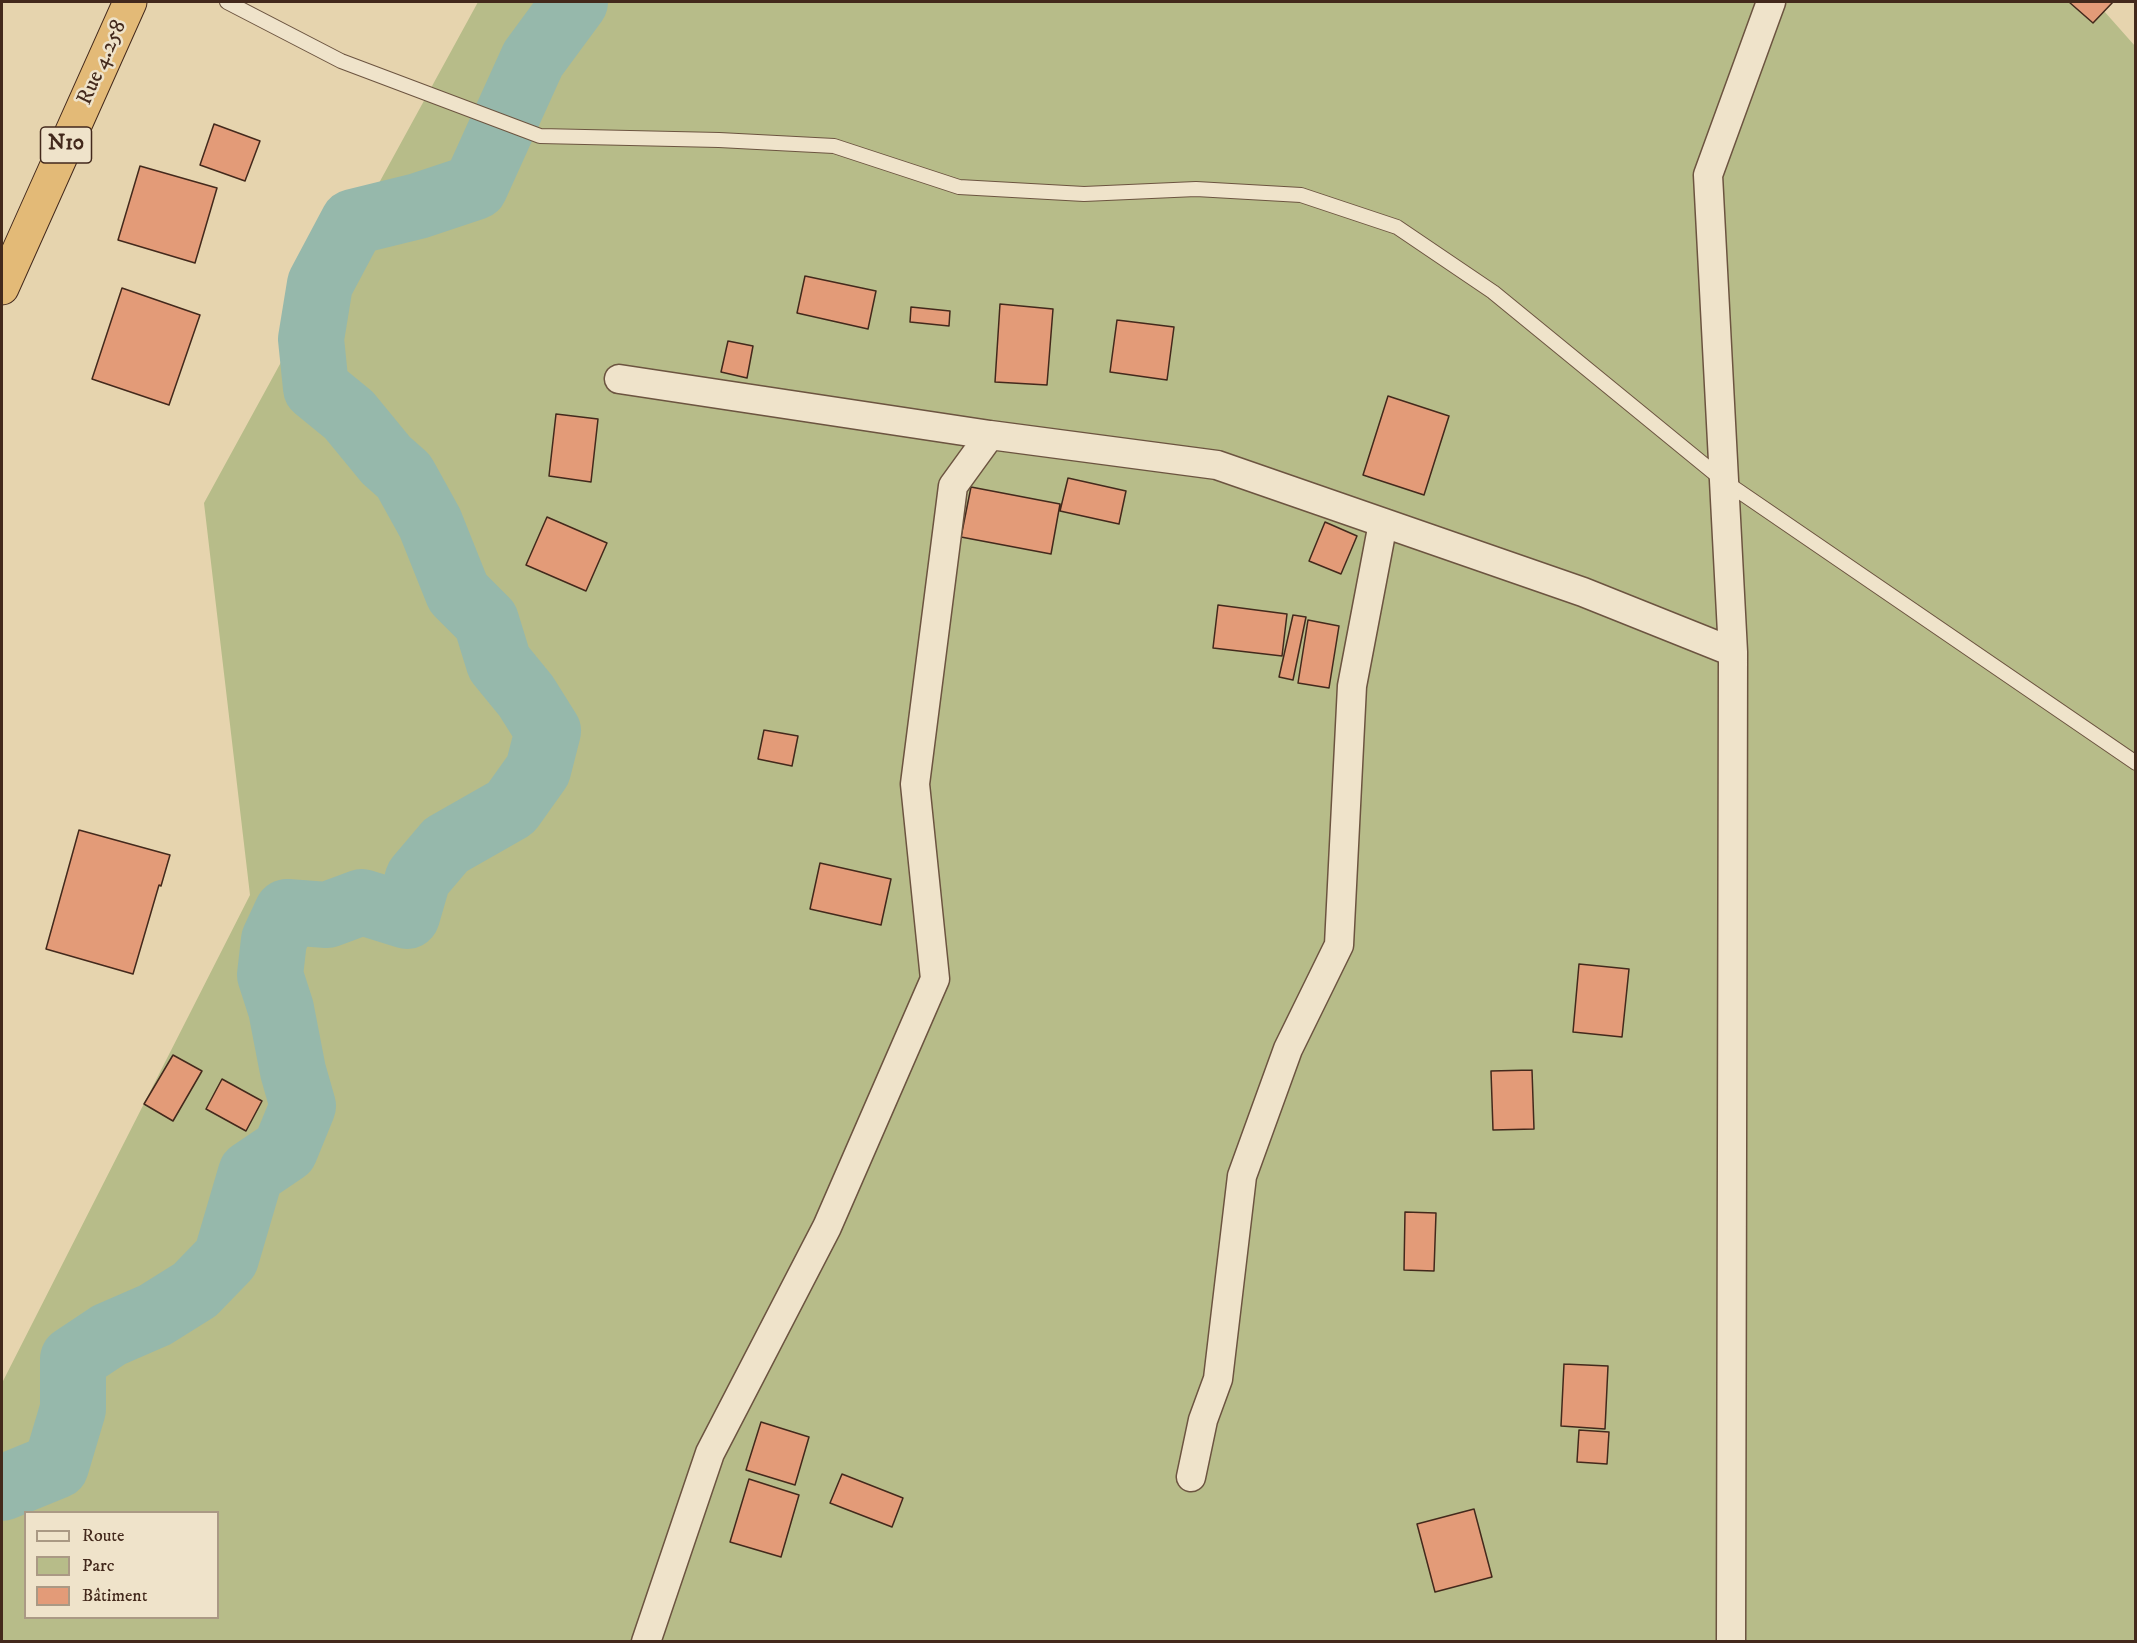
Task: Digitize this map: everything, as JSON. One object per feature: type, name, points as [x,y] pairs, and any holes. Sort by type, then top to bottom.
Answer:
[{"type":"highway","name":"Rue 4.258","points":[[2,288],[130,2]]},
{"type":"street","points":[[1731,1641],[1733,652],[1708,175],[1771,2]]},
{"type":"street","points":[[619,379],[990,435],[1218,465],[1583,592],[1733,652]]},
{"type":"street","points":[[645,1641],[710,1453],[827,1227],[935,979],[915,784],[953,486],[990,435]]},
{"type":"street","points":[[1191,1477],[1203,1420],[1218,1379],[1242,1176],[1288,1049],[1339,945],[1352,686],[1383,523]]},
{"type":"lane","points":[[226,2],[341,61],[540,136],[719,140],[834,146],[958,187],[1084,194],[1196,189],[1301,195],[1397,227],[1493,292],[1724,482],[2136,763]]},
{"type":"green space","points":[[478,2],[2096,2],[2135,46],[2135,1641],[2,1641],[2,1383],[250,895],[204,503]]},
{"type":"building","points":[[2069,2],[2113,2],[2093,23]]},
{"type":"building","points":[[214,124],[260,141],[245,181],[200,165]]},
{"type":"building","points":[[140,166],[217,188],[195,263],[118,240]]},
{"type":"building","points":[[805,276],[876,291],[868,329],[797,313]]},
{"type":"building","points":[[122,288],[200,315],[169,405],[92,379]]},
{"type":"building","points":[[1000,304],[1053,309],[1047,385],[995,382]]},
{"type":"building","points":[[911,307],[950,311],[949,326],[910,322]]},
{"type":"building","points":[[1117,320],[1174,327],[1167,380],[1110,372]]},
{"type":"building","points":[[728,341],[753,346],[747,378],[721,372]]},
{"type":"building","points":[[1388,396],[1449,416],[1424,495],[1363,475]]},
{"type":"building","points":[[556,414],[598,419],[591,482],[549,476]]},
{"type":"building","points":[[1068,478],[1126,491],[1119,524],[1060,511]]},
{"type":"building","points":[[971,487],[1060,504],[1051,554],[961,537]]},
{"type":"building","points":[[547,517],[607,543],[586,591],[526,565]]},
{"type":"building","points":[[1325,522],[1357,536],[1341,574],[1309,561]]},
{"type":"building","points":[[1218,605],[1287,614],[1282,656],[1213,648]]},
{"type":"building","points":[[1293,615],[1306,617],[1293,680],[1279,677]]},
{"type":"building","points":[[1308,620],[1339,626],[1329,688],[1298,683]]},
{"type":"building","points":[[764,730],[798,736],[792,766],[758,759]]},
{"type":"building","points":[[79,830],[170,855],[133,974],[46,949]]},
{"type":"building","points":[[820,863],[891,879],[881,925],[810,909]]},
{"type":"building","points":[[1579,964],[1629,969],[1622,1037],[1573,1032]]},
{"type":"building","points":[[173,1055],[202,1071],[173,1121],[144,1104]]},
{"type":"building","points":[[1532,1070],[1534,1129],[1493,1130],[1491,1071]]},
{"type":"building","points":[[222,1079],[262,1101],[246,1131],[206,1109]]},
{"type":"building","points":[[1405,1212],[1436,1213],[1434,1271],[1404,1270]]},
{"type":"building","points":[[1564,1364],[1608,1366],[1605,1429],[1561,1426]]},
{"type":"building","points":[[761,1422],[809,1437],[795,1485],[746,1470]]},
{"type":"building","points":[[1579,1430],[1609,1432],[1607,1464],[1577,1462]]},
{"type":"building","points":[[842,1474],[903,1498],[892,1527],[830,1503]]},
{"type":"building","points":[[749,1479],[799,1495],[781,1557],[730,1542]]},
{"type":"building","points":[[1474,1509],[1492,1577],[1435,1592],[1417,1524]]},
{"type":"waterway","points":[[2,1488],[56,1466],[73,1409],[73,1359],[109,1335],[155,1315],[195,1290],[226,1258],[251,1173],[285,1150],[303,1106],[293,1071],[281,1009],[270,975],[274,940],[287,912],[327,915],[362,902],[407,916],[418,878],[446,845],[511,808],[538,770],[548,731],[526,696],[499,663],[486,621],[458,593],[430,523],[404,476],[386,460],[349,415],[316,388],[311,339],[320,284],[353,222],[418,206],[475,187],[533,59],[575,2]]}]
